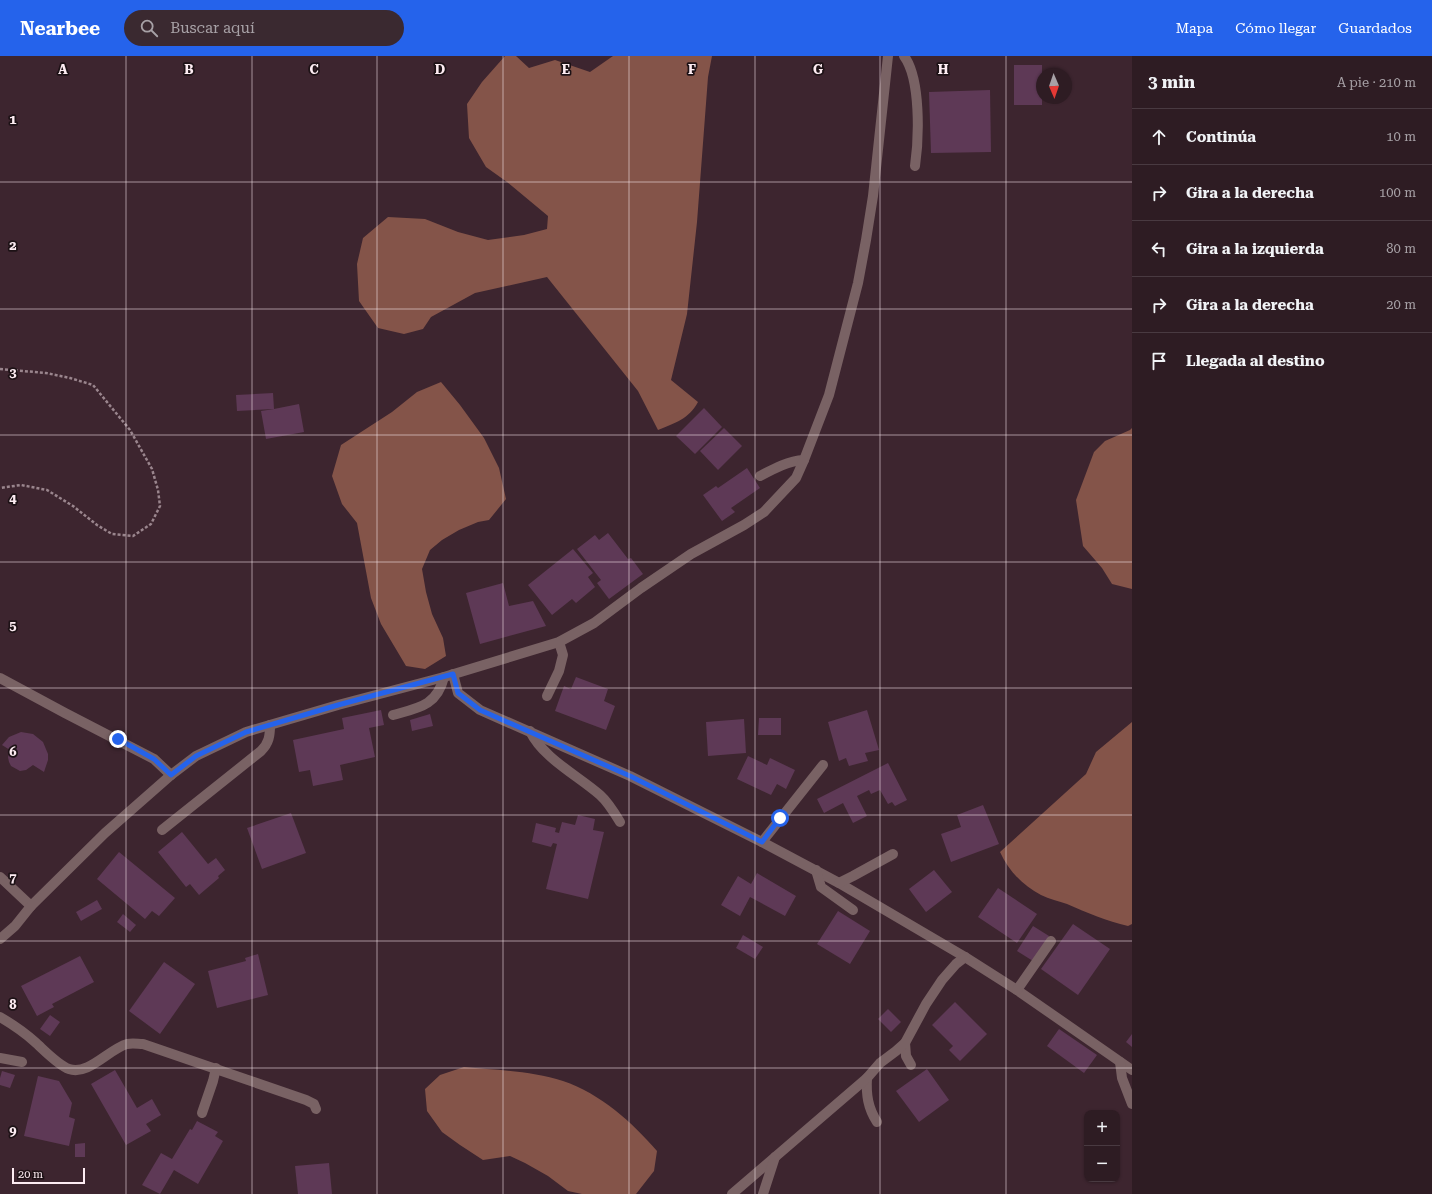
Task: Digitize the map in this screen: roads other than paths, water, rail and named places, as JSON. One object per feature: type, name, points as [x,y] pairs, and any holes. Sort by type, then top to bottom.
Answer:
[{"type":"street","points":[[0,939],[15,926],[31,906],[110,828],[171,775],[196,756],[246,732],[449,675],[559,642],[594,623],[640,588],[691,554],[744,525],[764,512],[796,478],[829,395],[858,283],[873,196],[888,56]]},
{"type":"street","points":[[904,56],[912,74],[918,108],[915,166]]},
{"type":"street","points":[[760,476],[792,460],[804,460]]},
{"type":"street","points":[[547,696],[559,671],[563,655],[559,642]]},
{"type":"street","points":[[393,716],[428,704],[437,694],[449,675]]},
{"type":"street","points":[[449,675],[458,693],[480,710],[630,776],[762,842],[839,883],[965,957],[1017,990],[1132,1070]]},
{"type":"street","points":[[0,678],[154,759],[171,775]]},
{"type":"street","points":[[162,830],[261,751],[268,744],[270,725]]},
{"type":"street","points":[[530,731],[535,742],[608,803],[620,822]]},
{"type":"street","points":[[762,842],[823,765]]},
{"type":"street","points":[[839,883],[893,854]]},
{"type":"street","points":[[816,870],[821,887],[852,910]]},
{"type":"street","points":[[0,877],[31,906]]},
{"type":"street","points":[[1017,990],[1051,941]]},
{"type":"street","points":[[732,1194],[867,1078],[880,1063],[905,1043],[926,1004],[942,980],[956,964],[965,957]]},
{"type":"street","points":[[0,1017],[34,1040],[67,1069],[76,1071],[96,1063],[119,1048],[133,1043],[153,1047],[306,1100],[314,1104],[316,1109]]},
{"type":"street","points":[[905,1043],[906,1056],[911,1065]]},
{"type":"street","points":[[0,1058],[22,1062]]},
{"type":"street","points":[[1120,1062],[1122,1078],[1132,1104]]},
{"type":"street","points":[[202,1114],[216,1068]]},
{"type":"street","points":[[867,1078],[866,1094],[871,1113],[876,1122]]},
{"type":"street","points":[[763,1194],[775,1157]]}]
